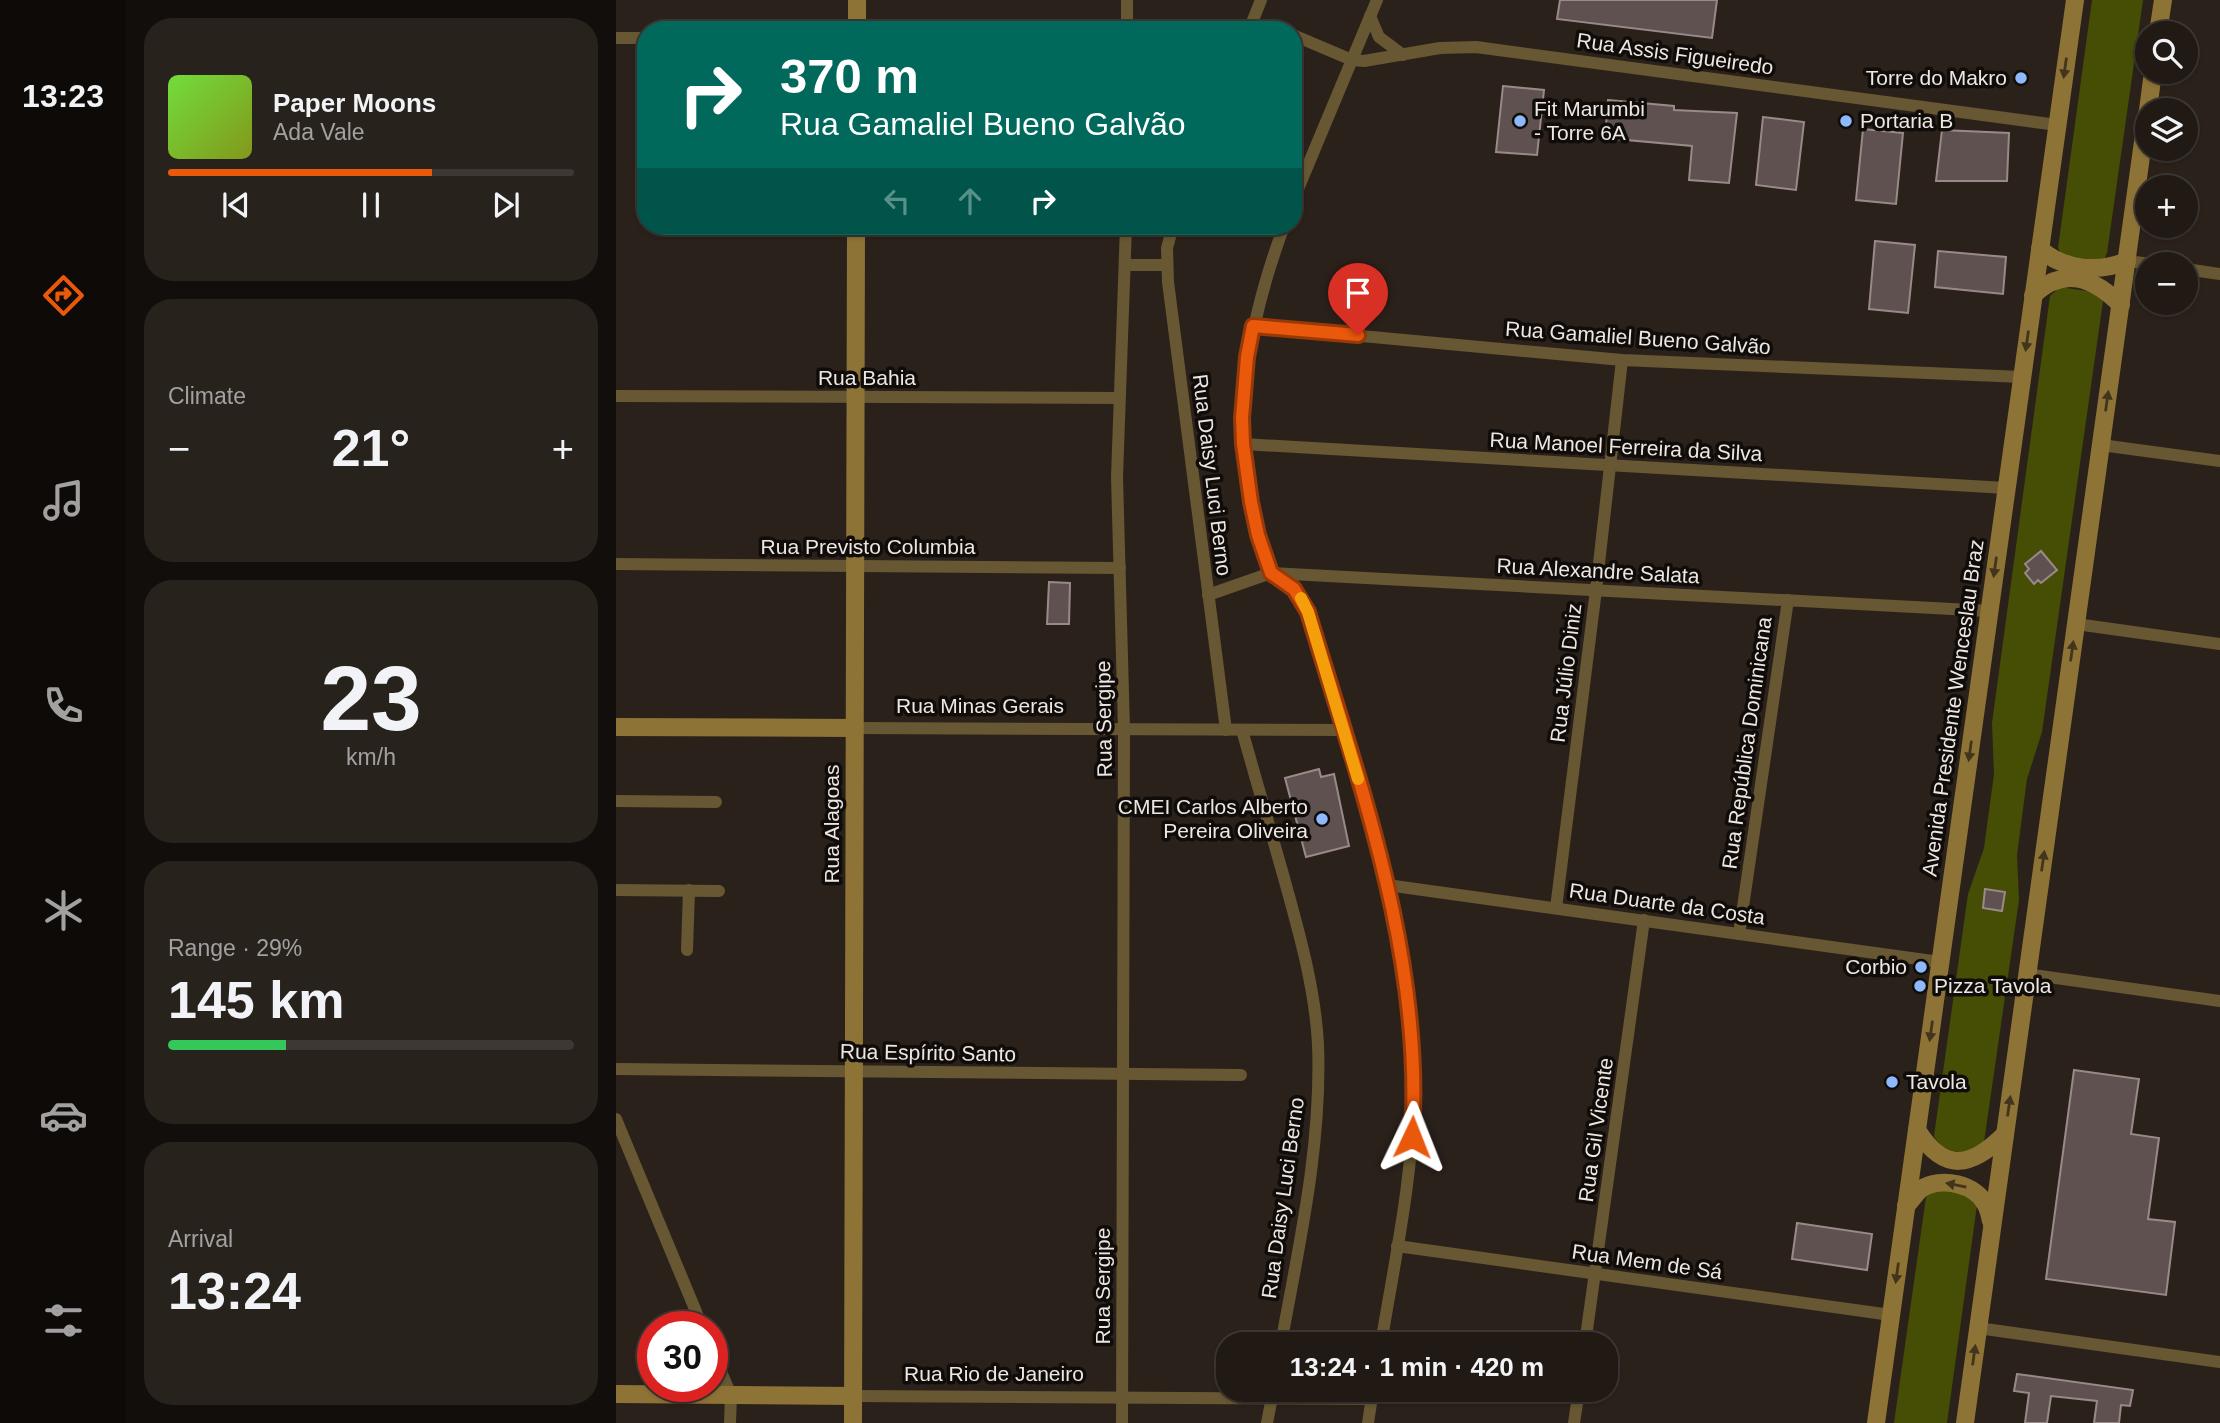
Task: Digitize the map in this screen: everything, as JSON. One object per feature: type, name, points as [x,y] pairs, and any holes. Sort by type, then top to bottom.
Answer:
[{"type":"main road","points":[[856,21],[857,0]]},
{"type":"main road","name":"Avenida Presidente Wenceslau Braz","points":[[1876,1423],[2075,0]]},
{"type":"main road","points":[[2160,21],[2163,0]]},
{"type":"main road","points":[[1965,1423],[2141,161]]},
{"type":"main road","name":"Rua Alagoas","points":[[853,1423],[856,235]]},
{"type":"main road","points":[[2040,249],[2050,259],[2082,268],[2112,267],[2127,261]]},
{"type":"main road","points":[[2033,295],[2046,283],[2059,278],[2079,279],[2095,284],[2121,305]]},
{"type":"main road","name":"Rua Minas Gerais","points":[[616,727],[855,728]]},
{"type":"main road","points":[[1917,1130],[1927,1147],[1941,1157],[1957,1160],[1974,1160],[2005,1134]]},
{"type":"main road","points":[[1906,1206],[1922,1189],[1938,1183],[1955,1183],[1972,1189],[1985,1203],[1993,1224]]},
{"type":"main road","name":"Rua Rio de Janeiro","points":[[616,1394],[853,1395]]},
{"type":"street","points":[[1127,0],[1127,21]]},
{"type":"street","points":[[1253,21],[1261,0]]},
{"type":"street","points":[[1302,179],[1377,0]]},
{"type":"street","points":[[1370,16],[1379,37],[1404,55]]},
{"type":"street","points":[[616,38],[637,38]]},
{"type":"street","name":"Rua Assis Figueiredo","points":[[1302,38],[1352,60],[1373,61],[1440,48],[1476,47],[2057,125]]},
{"type":"street","name":"Rua Sergipe","points":[[1122,1423],[1124,729],[1119,398],[1126,235]]},
{"type":"street","name":"Rua Daisy Luci Berno","points":[[1171,235],[1166,265],[1226,730]]},
{"type":"street","points":[[1281,235],[1253,326],[1244,388],[1243,444],[1258,535],[1271,573],[1303,600],[1388,885],[1404,971],[1413,1047],[1411,1153],[1383,1332]]},
{"type":"street","points":[[2127,261],[2135,262]]},
{"type":"street","points":[[1126,265],[1166,265]]},
{"type":"street","points":[[2198,271],[2220,274]]},
{"type":"street","name":"Rua Gamaliel Bueno Galvão","points":[[1253,326],[1622,360],[2022,377]]},
{"type":"street","name":"Rua Júlio Diniz","points":[[1556,908],[1622,360]]},
{"type":"street","name":"Rua Bahia","points":[[616,396],[1119,398]]},
{"type":"street","name":"Rua Manoel Ferreira da Silva","points":[[1243,444],[2006,488]]},
{"type":"street","points":[[2101,444],[2220,461]]},
{"type":"street","name":"Rua Previsto Columbia","points":[[616,564],[1120,568]]},
{"type":"street","name":"Rua Alexandre Salata","points":[[1208,595],[1271,573],[1989,611]]},
{"type":"street","name":"Rua República Dominicana","points":[[1739,934],[1788,600]]},
{"type":"street","points":[[2076,624],[2220,644]]},
{"type":"street","name":"Rua Minas Gerais","points":[[855,728],[1343,730]]},
{"type":"street","name":"Rua Daisy Luci Berno","points":[[1242,730],[1296,919],[1313,999],[1318,1042],[1316,1125],[1311,1176],[1283,1332]]},
{"type":"street","points":[[616,801],[716,802]]},
{"type":"street","name":"Rua Duarte da Costa","points":[[1388,885],[1940,962]]},
{"type":"street","points":[[616,890],[719,891]]},
{"type":"street","points":[[687,950],[689,890]]},
{"type":"street","name":"Rua Gil Vicente","points":[[1587,1332],[1644,920]]},
{"type":"street","points":[[2028,974],[2220,1001]]},
{"type":"street","name":"Rua Espírito Santo","points":[[616,1069],[1241,1076]]},
{"type":"street","points":[[616,1119],[696,1311]]},
{"type":"street","name":"Rua Mem de Sá","points":[[1397,1245],[1891,1315]]},
{"type":"street","points":[[1978,1328],[2220,1362]]},
{"type":"street","points":[[728,1388],[731,1395],[730,1423]]},
{"type":"street","name":"Rua Rio de Janeiro","points":[[853,1395],[1216,1395]]},
{"type":"street","points":[[1267,1423],[1271,1402]]},
{"type":"street","points":[[1368,1423],[1371,1402]]},
{"type":"street","points":[[1574,1423],[1577,1402]]},
{"type":"green space","points":[[2092,0],[2143,0],[2140,21],[2135,21],[2135,56],[2107,253],[2105,258],[2077,258],[2061,254],[2058,248]]},
{"type":"green space","points":[[2060,287],[2094,292],[2103,301],[2042,732],[2027,779],[2017,855],[2019,900],[1984,1142],[1967,1153],[1948,1149],[1934,1136],[1968,894],[1984,848],[1994,774],[1992,723],[2050,296]]},
{"type":"green space","points":[[1934,1190],[1961,1190],[1977,1205],[1947,1423],[1894,1423],[1926,1197]]},
{"type":"building","points":[[1560,0],[1717,0],[1712,38],[1557,19]]},
{"type":"building","name":"Fit Marumbi - Torre 6A","points":[[1503,86],[1544,90],[1537,155],[1496,152]]},
{"type":"building","points":[[1608,100],[1674,106],[1674,110],[1737,113],[1729,183],[1689,180],[1692,146],[1605,138]]},
{"type":"building","points":[[1763,117],[1804,122],[1796,190],[1756,185]]},
{"type":"building","points":[[1863,129],[1903,133],[1896,204],[1856,200]]},
{"type":"building","points":[[1942,130],[2009,133],[2007,181],[1936,181]]},
{"type":"building","points":[[1875,241],[1915,245],[1908,313],[1869,309]]},
{"type":"building","points":[[1938,251],[2006,257],[2003,294],[1935,287]]},
{"type":"building","points":[[2041,551],[2057,570],[2041,583],[2038,580],[2034,584],[2025,573],[2029,569],[2025,564]]},
{"type":"building","points":[[1049,582],[1070,583],[1069,624],[1047,624]]},
{"type":"building","points":[[1319,769],[1321,777],[1334,774],[1349,846],[1306,857],[1285,778]]},
{"type":"building","points":[[1985,889],[2005,892],[2002,911],[1983,908]]},
{"type":"building","points":[[2074,1070],[2139,1079],[2131,1134],[2159,1138],[2148,1219],[2175,1222],[2166,1295],[2046,1279]]},
{"type":"building","points":[[1797,1223],[1872,1234],[1867,1270],[1792,1259]]},
{"type":"building","points":[[2017,1374],[2133,1390],[2130,1406],[2121,1405],[2119,1423],[2094,1423],[2097,1401],[2051,1396],[2047,1423],[2025,1423],[2029,1393],[2014,1391]]},
{"type":"slow traffic","points":[[1301,598],[1308,612],[1358,779]]},
{"type":"place","name":"Torre do Makro","points":[[2021,78]]},
{"type":"place","name":"Fit Marumbi - Torre 6A","points":[[1520,121]]},
{"type":"place","name":"Portaria B","points":[[1846,121]]},
{"type":"place","name":"CMEI Carlos Alberto Pereira Oliveira","points":[[1322,819]]},
{"type":"place","name":"Corbio","points":[[1921,967]]},
{"type":"place","name":"Pizza Tavola","points":[[1920,986]]},
{"type":"place","name":"Tavola","points":[[1892,1082]]},
{"type":"route","points":[[1358,335],[1253,326],[1244,388],[1243,444],[1251,502],[1264,556],[1271,573],[1294,589],[1308,612],[1388,885],[1404,971],[1413,1047],[1412,1137]]}]
